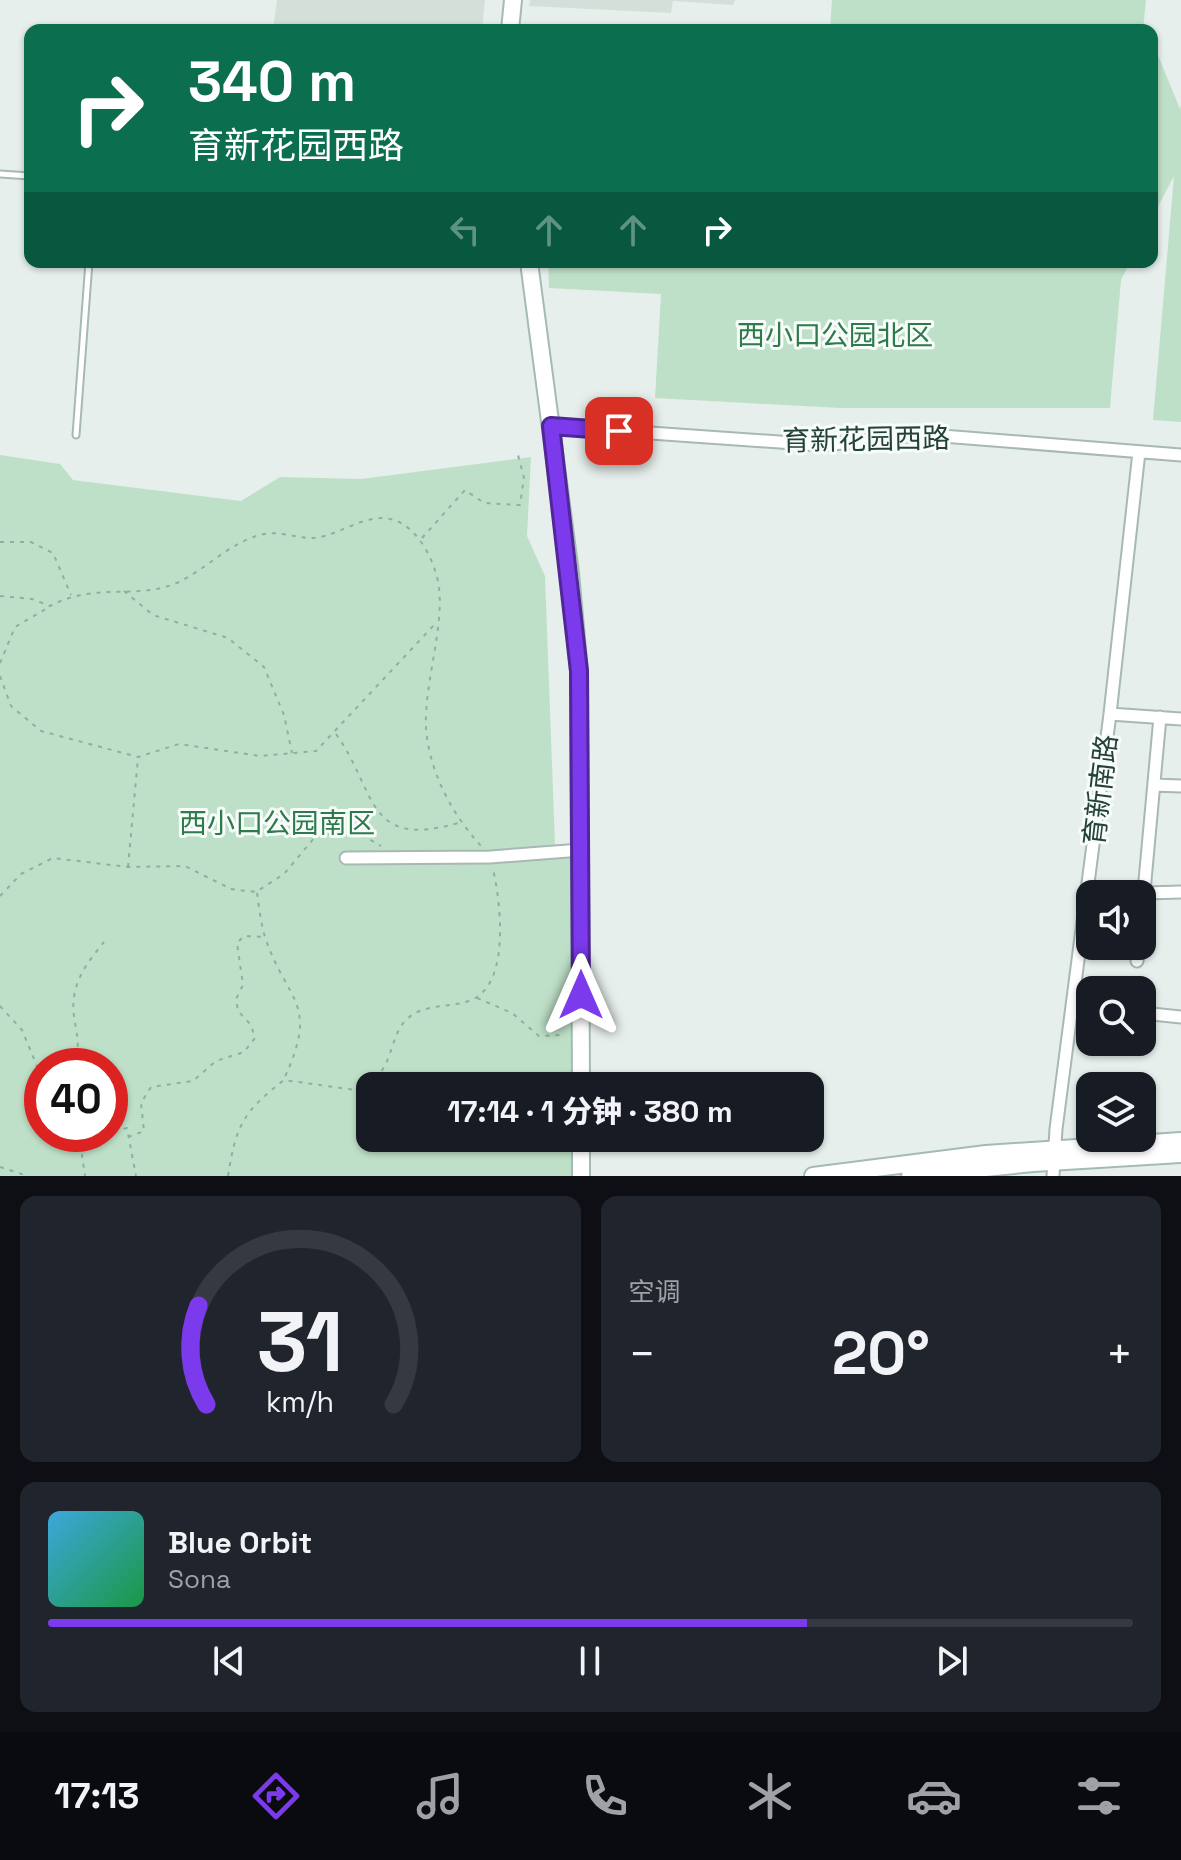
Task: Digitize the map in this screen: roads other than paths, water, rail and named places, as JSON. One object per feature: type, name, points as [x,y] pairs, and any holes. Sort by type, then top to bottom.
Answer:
[{"type":"street","points":[[511,24],[513,0]]},
{"type":"street","points":[[530,268],[578,656],[581,1072]]},
{"type":"street","name":"育新花园西路","points":[[551,426],[821,445],[930,435],[1181,455]]},
{"type":"street","name":"育新南路","points":[[1054,1162],[1139,452]]},
{"type":"street","points":[[1110,714],[1181,719]]},
{"type":"street","points":[[1145,880],[1160,717]]},
{"type":"street","points":[[1154,785],[1181,786]]},
{"type":"street","points":[[346,858],[490,857],[581,850]]},
{"type":"street","points":[[1156,893],[1181,892]]},
{"type":"street","points":[[1072,1006],[1076,1006]]},
{"type":"street","points":[[1156,1014],[1181,1017]]},
{"type":"street","points":[[910,1176],[1054,1162],[1181,1141]]},
{"type":"street","points":[[581,1152],[581,1176]]},
{"type":"street","points":[[813,1176],[1181,1154]]},
{"type":"lane","points":[[0,174],[24,176]]},
{"type":"lane","points":[[76,435],[89,268]]},
{"type":"park label","name":"西小口公园北区","points":[[835,335]]},
{"type":"park label","name":"西小口公园南区","points":[[277,823]]}]
